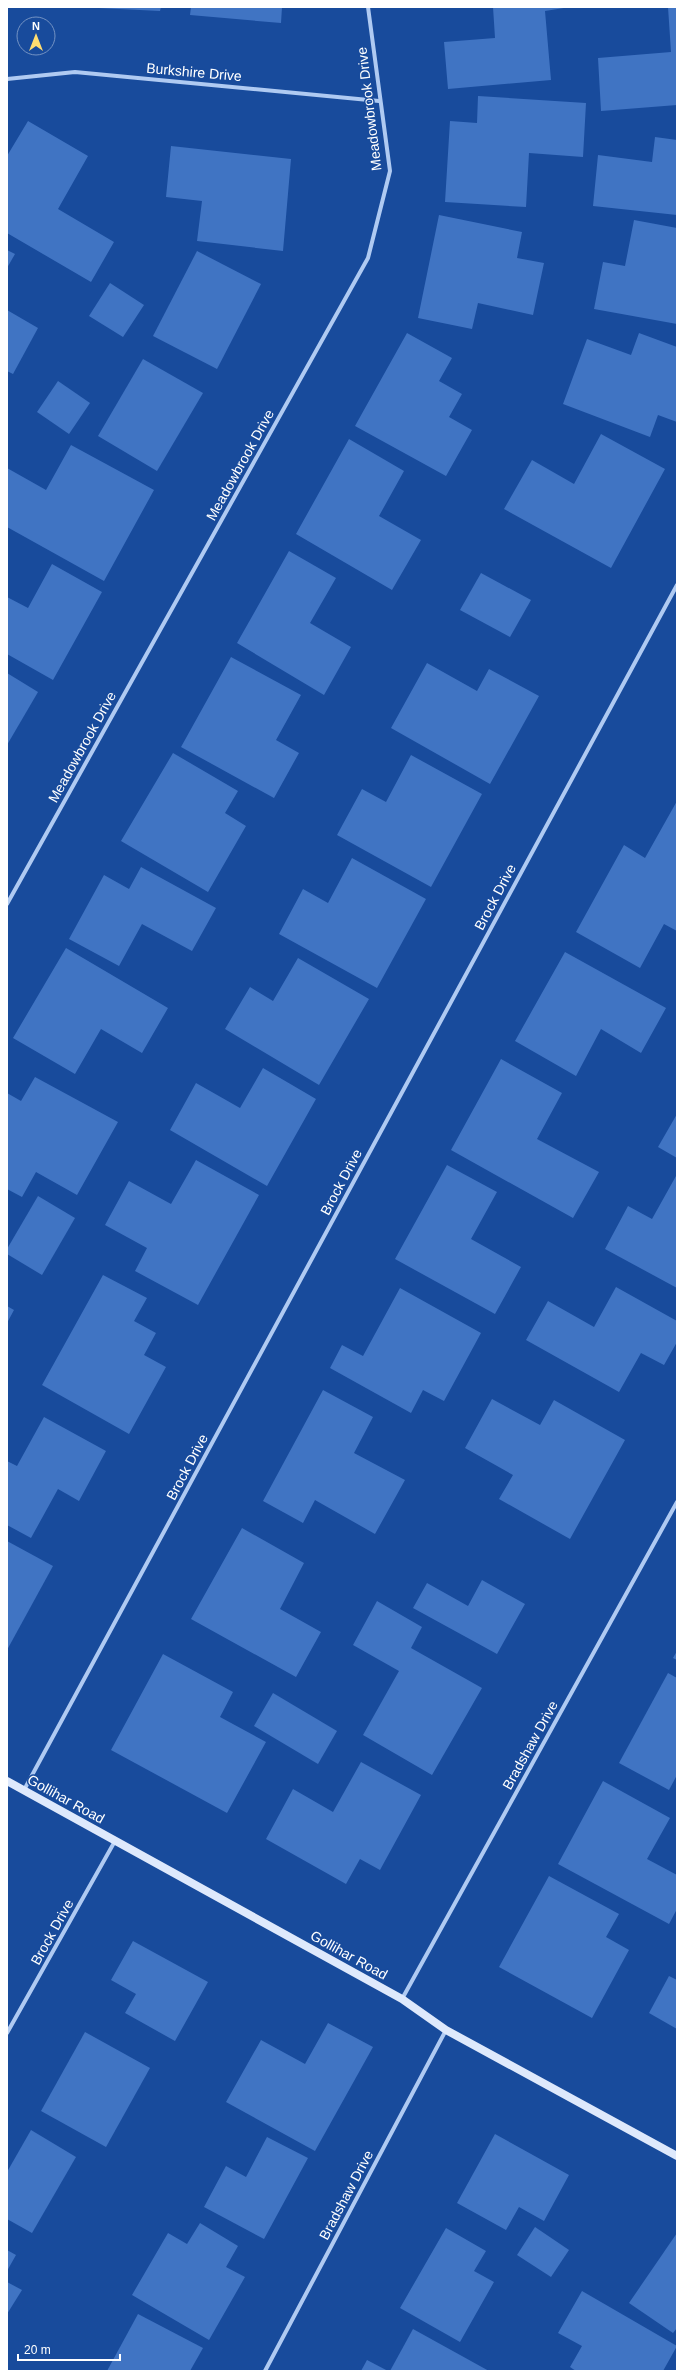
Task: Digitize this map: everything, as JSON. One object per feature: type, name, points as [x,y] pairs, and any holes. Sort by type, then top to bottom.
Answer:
[{"type":"street","name":"Meadowbrook Drive","points":[[7,904],[368,258],[390,171],[379,101],[368,7]]},
{"type":"street","name":"Burkshire Drive","points":[[7,78],[75,72],[379,101]]},
{"type":"street","name":"Brock Drive","points":[[24,1790],[677,585]]},
{"type":"street","name":"Bradshaw Drive","points":[[402,1999],[677,1502]]},
{"type":"street","name":"Gollihar Road","points":[[7,1781],[402,1999],[446,2030],[677,2156]]},
{"type":"street","name":"Brock Drive","points":[[7,2033],[115,1841]]},
{"type":"street","name":"Bradshaw Drive","points":[[265,2371],[446,2030]]},
{"type":"building","points":[[78,7],[161,7],[160,11]]},
{"type":"building","points":[[191,7],[282,7],[281,23],[190,15]]},
{"type":"building","points":[[493,7],[570,7],[545,11],[551,80],[448,89],[444,42],[495,38]]},
{"type":"building","points":[[668,7],[677,7],[677,105],[601,111],[598,58],[671,52]]},
{"type":"building","points":[[478,96],[586,103],[583,157],[529,153],[526,207],[445,202],[450,121],[477,123]]},
{"type":"building","points":[[28,121],[88,156],[58,209],[114,242],[91,282],[7,233],[7,156]]},
{"type":"building","points":[[655,137],[677,140],[677,215],[593,206],[598,155],[652,162]]},
{"type":"building","points":[[171,146],[291,159],[283,251],[197,241],[202,201],[166,197]]},
{"type":"building","points":[[439,215],[522,232],[517,258],[544,263],[533,315],[478,303],[472,329],[418,318]]},
{"type":"building","points":[[634,220],[677,228],[677,324],[594,309],[603,262],[625,266]]},
{"type":"building","points":[[7,250],[15,254],[7,268]]},
{"type":"building","points":[[197,251],[261,284],[217,369],[153,336]]},
{"type":"building","points":[[110,283],[144,305],[123,337],[89,316]]},
{"type":"building","points":[[7,310],[38,328],[13,374],[7,371]]},
{"type":"building","points":[[407,333],[452,358],[439,381],[462,394],[449,417],[472,430],[446,476],[355,426]]},
{"type":"building","points":[[639,333],[677,347],[677,422],[658,415],[650,437],[563,404],[587,339],[631,355]]},
{"type":"building","points":[[143,359],[203,393],[157,471],[98,436]]},
{"type":"building","points":[[58,381],[90,403],[69,434],[37,412]]},
{"type":"building","points":[[601,434],[665,469],[611,568],[504,509],[532,460],[574,484]]},
{"type":"building","points":[[349,439],[404,471],[379,516],[421,540],[392,590],[296,534]]},
{"type":"building","points":[[71,445],[154,490],[104,581],[7,527],[7,468],[46,490]]},
{"type":"building","points":[[289,551],[336,578],[310,623],[351,647],[324,695],[237,643]]},
{"type":"building","points":[[52,564],[102,592],[53,680],[7,654],[7,597],[28,608]]},
{"type":"building","points":[[481,573],[531,600],[510,637],[460,610]]},
{"type":"building","points":[[231,657],[301,695],[276,740],[299,753],[274,798],[181,747]]},
{"type":"building","points":[[427,663],[477,691],[489,669],[539,696],[490,784],[391,728]]},
{"type":"building","points":[[7,673],[38,692],[7,745]]},
{"type":"building","points":[[173,753],[238,791],[225,813],[246,826],[208,892],[121,841]]},
{"type":"building","points":[[411,755],[482,794],[431,887],[337,835],[362,789],[386,802]]},
{"type":"building","points":[[677,801],[677,931],[664,924],[640,968],[576,932],[624,845],[645,858]]},
{"type":"building","points":[[352,858],[426,899],[377,988],[279,934],[303,889],[328,903]]},
{"type":"building","points":[[141,867],[216,908],[192,951],[142,924],[119,966],[69,939],[104,875],[129,889]]},
{"type":"building","points":[[66,948],[168,1008],[142,1053],[101,1029],[75,1074],[13,1038]]},
{"type":"building","points":[[565,952],[666,1008],[641,1053],[601,1029],[576,1076],[515,1041]]},
{"type":"building","points":[[298,958],[369,999],[319,1085],[225,1029],[250,987],[273,1001]]},
{"type":"building","points":[[501,1059],[562,1093],[537,1139],[599,1172],[573,1218],[451,1150]]},
{"type":"building","points":[[263,1068],[316,1099],[267,1186],[170,1130],[196,1083],[240,1108]]},
{"type":"building","points":[[35,1077],[118,1122],[77,1195],[36,1172],[22,1197],[7,1189],[7,1093],[21,1101]]},
{"type":"building","points":[[677,1114],[677,1158],[658,1147]]},
{"type":"building","points":[[196,1160],[259,1195],[198,1305],[135,1271],[147,1248],[105,1225],[129,1181],[171,1204]]},
{"type":"building","points":[[447,1165],[497,1192],[471,1239],[521,1267],[495,1314],[395,1259]]},
{"type":"building","points":[[676,1176],[677,1288],[605,1249],[628,1206],[652,1219]]},
{"type":"building","points":[[38,1196],[75,1218],[42,1275],[7,1254],[7,1249]]},
{"type":"building","points":[[103,1275],[147,1298],[134,1321],[156,1333],[144,1355],[166,1367],[129,1434],[42,1385]]},
{"type":"building","points":[[616,1287],[677,1321],[677,1342],[664,1365],[641,1353],[619,1392],[526,1340],[548,1301],[594,1327]]},
{"type":"building","points":[[400,1288],[481,1333],[444,1401],[423,1390],[411,1413],[330,1368],[342,1345],[363,1356]]},
{"type":"building","points":[[7,1306],[14,1310],[7,1323]]},
{"type":"building","points":[[323,1390],[373,1417],[354,1453],[405,1480],[375,1534],[315,1500],[303,1523],[263,1501]]},
{"type":"building","points":[[492,1399],[540,1425],[554,1400],[625,1440],[570,1539],[499,1499],[513,1475],[465,1448]]},
{"type":"building","points":[[44,1417],[106,1451],[79,1501],[58,1489],[31,1538],[7,1525],[7,1461],[17,1466]]},
{"type":"building","points":[[242,1528],[304,1563],[280,1609],[321,1632],[296,1677],[191,1619]]},
{"type":"building","points":[[7,1541],[53,1566],[7,1650]]},
{"type":"building","points":[[482,1580],[525,1604],[497,1654],[413,1608],[427,1583],[468,1606]]},
{"type":"building","points":[[377,1601],[422,1627],[411,1648],[482,1688],[432,1775],[363,1735],[399,1671],[353,1645]]},
{"type":"building","points":[[677,1651],[677,1660],[673,1658]]},
{"type":"building","points":[[163,1654],[233,1692],[220,1717],[266,1742],[227,1813],[111,1750]]},
{"type":"building","points":[[668,1673],[677,1678],[677,1775],[669,1790],[619,1763]]},
{"type":"building","points":[[273,1693],[337,1731],[318,1764],[254,1726]]},
{"type":"building","points":[[361,1762],[421,1795],[380,1870],[360,1859],[346,1884],[266,1839],[293,1789],[333,1812]]},
{"type":"building","points":[[603,1781],[670,1818],[647,1859],[677,1875],[677,1909],[669,1924],[558,1864]]},
{"type":"building","points":[[549,1876],[619,1914],[606,1937],[629,1950],[592,2018],[499,1967]]},
{"type":"building","points":[[133,1941],[208,1982],[175,2041],[125,2013],[136,1994],[111,1980]]},
{"type":"building","points":[[669,1976],[677,1980],[677,2029],[649,2013]]},
{"type":"building","points":[[328,2023],[373,2047],[315,2151],[226,2102],[261,2040],[305,2064]]},
{"type":"building","points":[[85,2032],[150,2068],[106,2147],[41,2111]]},
{"type":"building","points":[[31,2130],[76,2157],[32,2233],[7,2219],[7,2172]]},
{"type":"building","points":[[495,2134],[569,2175],[544,2221],[519,2207],[506,2230],[457,2203]]},
{"type":"building","points":[[267,2137],[308,2158],[264,2239],[204,2207],[226,2166],[246,2177]]},
{"type":"building","points":[[200,2223],[238,2246],[226,2267],[245,2277],[209,2340],[132,2295],[168,2233],[187,2244]]},
{"type":"building","points":[[535,2227],[569,2250],[551,2277],[517,2255]]},
{"type":"building","points":[[446,2228],[486,2251],[474,2271],[494,2282],[460,2342],[400,2308]]},
{"type":"building","points":[[677,2233],[677,2328],[673,2333],[629,2303]]},
{"type":"building","points":[[7,2250],[16,2255],[7,2271]]},
{"type":"building","points":[[7,2282],[22,2290],[7,2314]]},
{"type":"building","points":[[582,2291],[677,2346],[663,2371],[576,2371],[570,2367],[582,2346],[558,2333]]},
{"type":"building","points":[[138,2314],[203,2348],[190,2371],[107,2371]]},
{"type":"building","points":[[413,2329],[489,2371],[390,2371]]},
{"type":"building","points":[[367,2360],[388,2371],[361,2371]]}]
